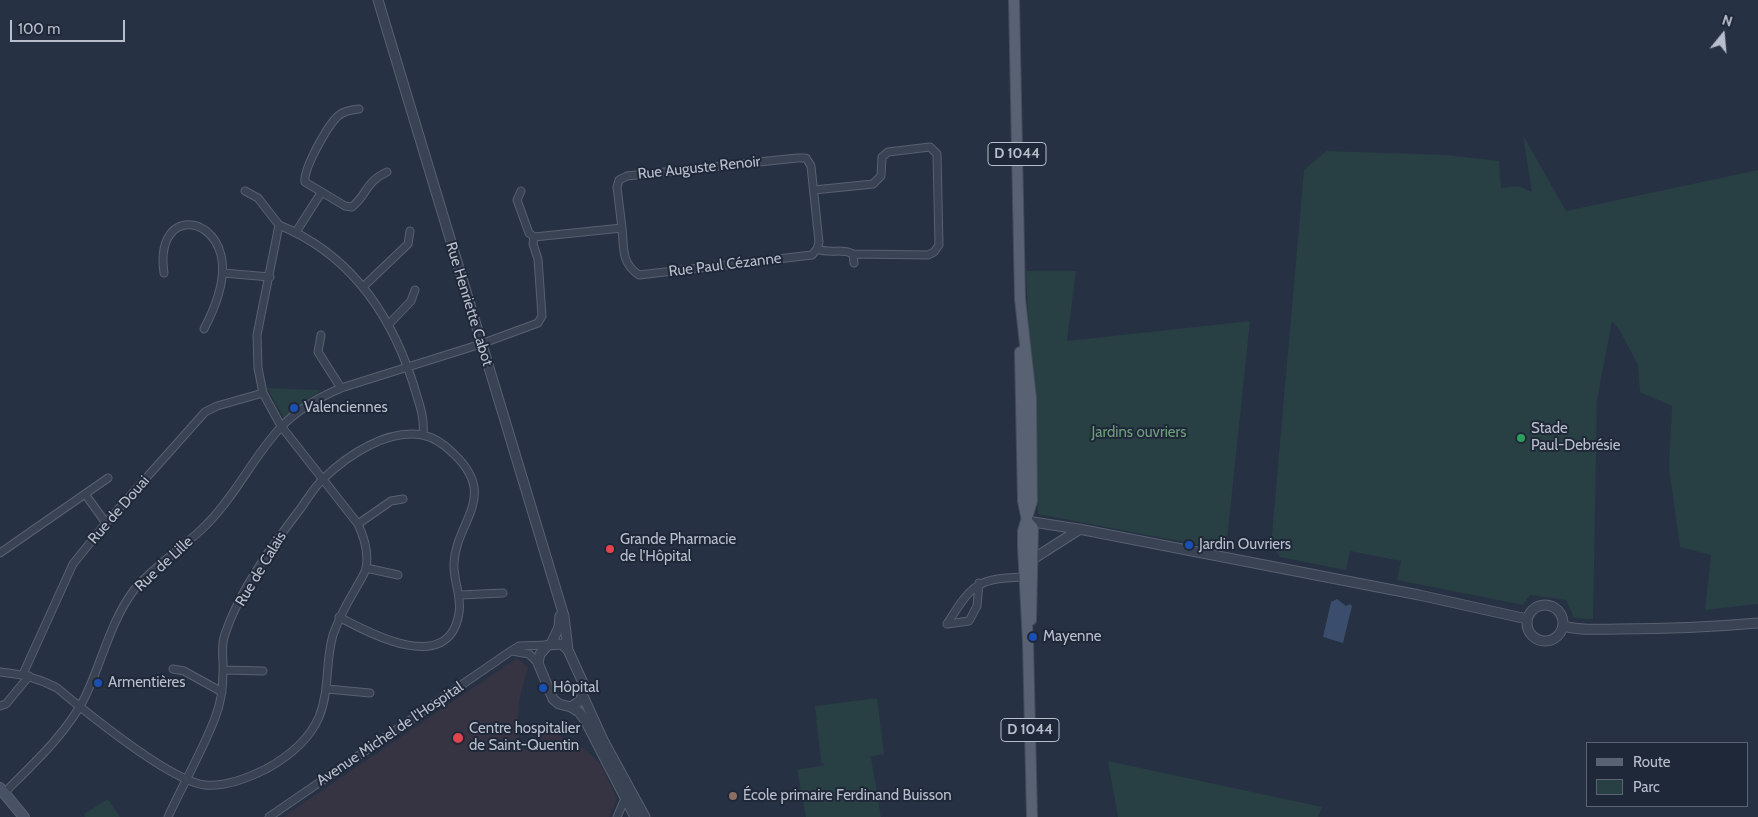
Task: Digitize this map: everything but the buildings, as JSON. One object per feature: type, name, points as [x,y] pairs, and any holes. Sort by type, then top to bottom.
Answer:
[{"type":"main road","name":"D 1044","points":[[1014,0],[1021,308],[1031,398],[1032,501],[1023,531],[1028,577],[1032,817]]},
{"type":"main road","name":"D 1044","points":[[1027,522],[1033,528],[1033,560],[1028,577]]},
{"type":"main road","points":[[2,790],[24,817]]},
{"type":"street","name":"Rue Henriette Cabot","points":[[378,0],[561,609],[568,650],[584,685],[583,696]]},
{"type":"street","points":[[359,109],[346,111],[337,117],[308,164],[304,175],[305,182],[345,206],[352,207],[358,202],[373,178],[387,172]]},
{"type":"street","points":[[814,190],[873,184],[881,176],[882,157],[888,152],[930,147],[937,154],[939,245],[934,252],[928,255],[852,254],[847,251],[826,253],[817,249]]},
{"type":"street","name":"Rue Auguste Renoir","points":[[622,228],[617,187],[619,180],[626,176],[806,158],[811,166],[816,206],[819,242],[817,249]]},
{"type":"street","points":[[245,191],[258,198],[279,225],[296,232],[333,257],[364,286],[389,324],[408,367],[424,420],[423,435],[440,443],[456,455],[470,474],[474,488],[474,501],[470,517],[454,561],[456,585],[460,595],[459,615],[456,626],[447,637],[438,644],[426,647],[391,642],[339,617]]},
{"type":"street","points":[[521,192],[517,200],[529,233],[534,237],[622,228]]},
{"type":"street","points":[[296,232],[321,193]]},
{"type":"street","points":[[164,273],[162,256],[164,242],[174,228],[184,225],[195,226],[215,239],[221,256],[223,273],[213,312],[204,329]]},
{"type":"street","points":[[0,672],[26,675],[57,688],[79,707],[135,748],[186,779],[206,785],[247,779],[278,762],[305,739],[314,726],[324,704],[328,688],[330,648],[339,617],[366,568],[364,537],[358,524],[324,478],[281,426],[263,393],[258,368],[257,335],[279,225]]},
{"type":"street","name":"Rue Paul Cézanne","points":[[622,228],[626,261],[630,268],[639,275],[812,255],[817,249]]},
{"type":"street","points":[[364,286],[408,244],[410,231]]},
{"type":"street","points":[[481,344],[533,326],[540,320],[538,259],[533,244],[534,237]]},
{"type":"street","points":[[852,254],[854,263]]},
{"type":"street","points":[[223,273],[270,277]]},
{"type":"street","points":[[389,324],[411,302],[415,290]]},
{"type":"street","points":[[321,335],[318,352],[341,388]]},
{"type":"street","name":"Rue de Lille","points":[[2,790],[66,726],[79,707],[114,624],[134,589],[206,526],[226,504],[281,426],[327,394],[341,388],[481,344]]},
{"type":"street","name":"Rue de Douai","points":[[0,706],[6,704],[26,675],[74,564],[106,523],[205,412],[217,406],[263,393]]},
{"type":"street","name":"Rue de Calais","points":[[168,817],[215,718],[222,692],[224,670],[221,652],[224,635],[245,591],[278,537],[324,478],[365,447],[391,438],[423,435]]},
{"type":"street","points":[[0,553],[108,478]]},
{"type":"street","points":[[85,494],[106,523]]},
{"type":"street","points":[[358,524],[391,502],[402,499]]},
{"type":"street","points":[[1027,522],[1080,529],[1419,595],[1527,619]]},
{"type":"street","points":[[1033,560],[1080,529]]},
{"type":"street","points":[[366,568],[398,575]]},
{"type":"street","points":[[979,583],[975,613],[969,621],[947,624],[966,594],[979,583],[1028,577]]},
{"type":"street","points":[[460,595],[503,593]]},
{"type":"street","points":[[1548,606],[1561,616],[1563,626],[1561,632],[1553,640],[1541,641],[1531,636],[1528,630],[1527,619],[1533,610],[1548,606]]},
{"type":"street","name":"Rue Henriette Cabot","points":[[538,663],[540,654],[549,645],[559,627],[561,609]]},
{"type":"street","points":[[1563,626],[1574,629],[1700,628],[1758,623]]},
{"type":"street","points":[[549,645],[562,644],[568,650]]},
{"type":"street","name":"Avenue Michel de l'Hospital","points":[[269,817],[519,646],[549,645]]},
{"type":"street","points":[[511,651],[528,654],[538,663],[553,699],[559,704],[571,707],[579,712],[585,720],[635,817]]},
{"type":"street","points":[[172,669],[184,670],[222,692]]},
{"type":"street","points":[[224,670],[263,671]]},
{"type":"street","points":[[328,688],[370,693]]},
{"type":"street","points":[[571,707],[579,702],[583,696]]},
{"type":"street","points":[[583,696],[604,742],[645,817]]},
{"type":"street","points":[[627,801],[630,800],[640,817]]},
{"type":"street","points":[[617,817],[623,803],[627,801]]},
{"type":"shaded area","name":"Centre hospitalier de Saint-Quentin","points":[[517,658],[528,667],[519,701],[517,728],[519,747],[532,752],[547,728],[550,732],[580,745],[601,764],[617,799],[609,817],[283,817]]},
{"type":"green space","points":[[1523,135],[1566,211],[1758,170],[1758,604],[1705,610],[1711,555],[1680,547],[1669,468],[1672,406],[1640,392],[1638,365],[1620,331],[1612,321],[1597,400],[1593,619],[1574,618],[1566,600],[1530,595],[1523,605],[1397,580],[1401,561],[1350,551],[1346,570],[1280,557],[1271,545],[1304,170],[1326,151],[1447,155],[1499,161],[1501,188],[1518,186],[1532,192]]},
{"type":"green space","name":"Jardins ouvriers","points":[[1026,271],[1076,271],[1067,341],[1250,321],[1226,550],[1038,514]]},
{"type":"green space","points":[[267,388],[321,390],[284,418]]},
{"type":"green space","points":[[877,698],[884,754],[864,758],[871,757],[881,817],[806,817],[797,770],[825,765],[821,762],[815,706]]},
{"type":"green space","points":[[1108,761],[1322,807],[1318,817],[1118,817]]},
{"type":"green space","points":[[108,799],[120,817],[85,817],[84,814]]},
{"type":"water","points":[[1337,599],[1346,606],[1350,604],[1352,606],[1343,643],[1323,637],[1331,602]]},
{"type":"place","name":"Valenciennes","points":[[294,408]]},
{"type":"place","name":"Stade Paul-Debrésie","points":[[1521,438]]},
{"type":"place","name":"Jardin Ouvriers","points":[[1189,545]]},
{"type":"place","name":"Grande Pharmacie de l'Hôpital","points":[[610,549]]},
{"type":"place","name":"Mayenne","points":[[1033,637]]},
{"type":"place","name":"Armentières","points":[[98,683]]},
{"type":"place","name":"Hôpital","points":[[543,688]]},
{"type":"place","name":"Centre hospitalier de Saint-Quentin","points":[[458,738]]},
{"type":"place","name":"École primaire Ferdinand Buisson","points":[[733,796]]}]
